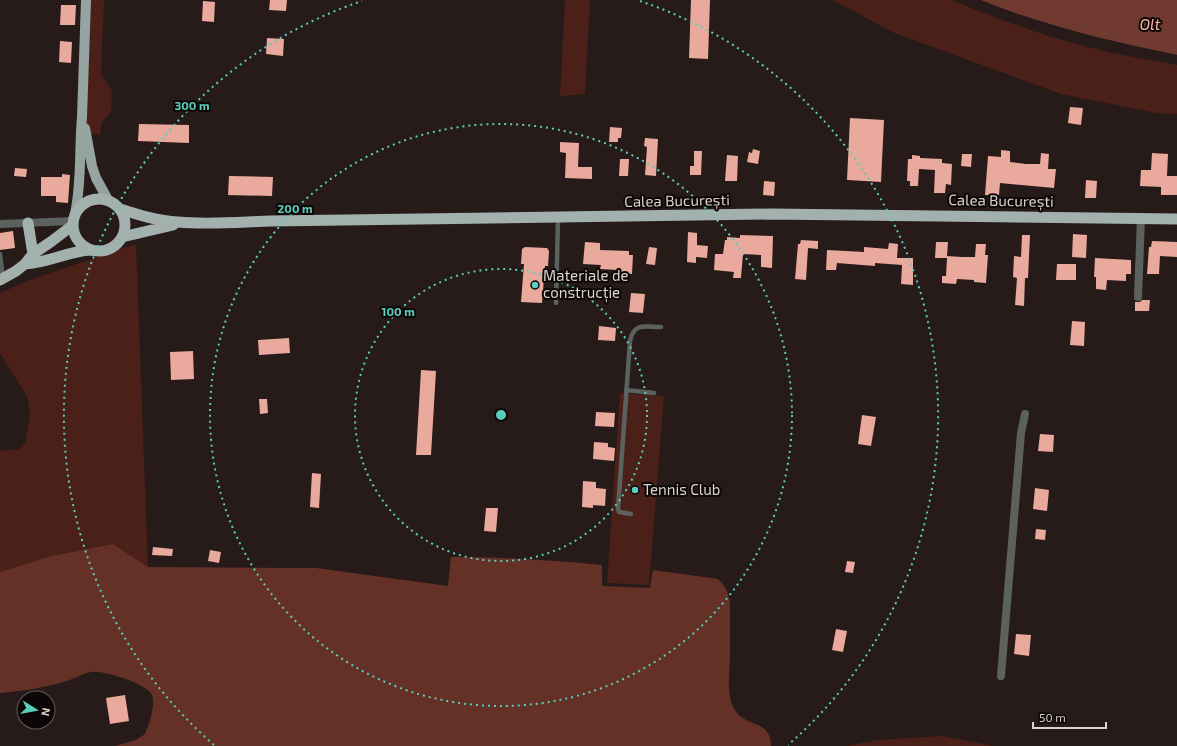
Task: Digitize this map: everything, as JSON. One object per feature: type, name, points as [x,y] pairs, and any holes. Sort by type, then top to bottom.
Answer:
[{"type":"highway","points":[[91,250],[79,242],[75,236],[74,220],[79,207],[85,202],[100,198],[108,200]]},
{"type":"highway","name":"Calea București","points":[[108,200],[120,209],[146,217],[177,222],[210,223],[833,214],[1177,218]]},
{"type":"highway","points":[[120,209],[124,216],[125,223],[122,237]]},
{"type":"highway","points":[[2,279],[25,264],[32,254],[52,241],[74,220]]},
{"type":"highway","name":"Calea București","points":[[25,264],[37,264],[76,251],[105,250],[112,247],[122,237],[139,232],[172,226],[177,222]]},
{"type":"highway","points":[[28,223],[32,254]]},
{"type":"main road","points":[[74,220],[80,187],[80,136],[86,0]]},
{"type":"main road","points":[[82,117],[92,166],[96,178],[108,200]]},
{"type":"street","points":[[1138,297],[1141,218]]},
{"type":"street","points":[[0,224],[74,220]]},
{"type":"street","points":[[1001,676],[1021,433],[1025,414]]},
{"type":"lane","points":[[556,303],[558,218]]},
{"type":"lane","points":[[0,254],[2,279]]},
{"type":"lane","points":[[631,514],[622,514],[618,509],[630,341],[634,330],[637,327],[661,327]]},
{"type":"lane","points":[[626,390],[654,392]]},
{"type":"shaded area","points":[[82,0],[104,0],[101,74],[112,91],[111,112],[102,122],[100,135],[77,134]]},
{"type":"shaded area","points":[[565,0],[590,0],[585,94],[560,96]]},
{"type":"shaded area","points":[[833,0],[951,0],[1048,36],[1107,52],[1177,65],[1177,114],[1156,113],[1061,94],[892,32]]},
{"type":"shaded area","points":[[136,244],[148,567],[113,544],[51,556],[0,572],[0,451],[19,449],[25,443],[30,417],[28,398],[0,353],[0,293],[35,278]]},
{"type":"shaded area","name":"Tennis Club","points":[[620,393],[664,396],[649,585],[607,583]]},
{"type":"shaded area","points":[[113,544],[148,567],[316,568],[448,586],[451,557],[527,559],[602,565],[602,586],[650,588],[653,570],[718,579],[726,590],[730,603],[729,685],[731,702],[738,714],[767,731],[770,737],[771,746],[115,746],[136,740],[145,734],[150,720],[153,709],[152,695],[149,691],[134,682],[115,675],[92,672],[50,686],[0,693],[0,572],[51,556]]},
{"type":"shaded area","points":[[942,736],[994,746],[846,746],[878,740]]},
{"type":"water","name":"Olt","points":[[981,0],[1177,0],[1177,55],[1053,25],[1029,18]]},
{"type":"pier","points":[[979,0],[1007,11],[1059,27],[1109,41],[1177,55],[1177,57],[1108,43],[1058,29],[1006,12]]},
{"type":"building","points":[[270,0],[287,0],[286,11],[269,10]]},
{"type":"building","points":[[691,0],[710,0],[708,59],[689,58]]},
{"type":"building","points":[[203,1],[215,2],[214,22],[202,21]]},
{"type":"building","points":[[61,5],[76,5],[75,25],[60,25]]},
{"type":"building","points":[[267,38],[284,39],[283,56],[266,54]]},
{"type":"building","points":[[60,41],[72,42],[71,63],[59,62]]},
{"type":"building","points":[[1070,107],[1083,108],[1081,125],[1068,123]]},
{"type":"building","points":[[850,118],[884,120],[881,182],[847,180]]},
{"type":"building","points":[[139,124],[189,125],[189,143],[138,141]]},
{"type":"building","points":[[610,127],[622,128],[621,138],[618,138],[618,142],[609,142]]},
{"type":"building","points":[[645,138],[658,139],[656,176],[645,175],[647,147],[644,146]]},
{"type":"building","points":[[560,142],[579,143],[578,167],[592,167],[592,179],[565,178],[566,153],[560,152]]},
{"type":"building","points":[[753,149],[760,151],[758,164],[747,162],[749,152],[752,153]]},
{"type":"building","points":[[1001,150],[1010,151],[1010,162],[1026,164],[1040,164],[1041,153],[1049,154],[1048,169],[1056,169],[1054,188],[1000,183],[999,195],[985,195],[988,156],[1001,157]]},
{"type":"building","points":[[694,151],[702,151],[701,175],[690,175],[690,166],[694,166]]},
{"type":"building","points":[[1152,153],[1168,154],[1167,176],[1177,176],[1177,195],[1161,195],[1161,187],[1140,186],[1141,170],[1151,170]]},
{"type":"building","points":[[962,154],[972,154],[971,167],[961,166]]},
{"type":"building","points":[[727,155],[738,156],[737,181],[725,181]]},
{"type":"building","points":[[912,155],[920,156],[920,158],[942,159],[942,163],[952,164],[951,185],[946,184],[945,193],[934,193],[935,170],[919,169],[918,186],[910,186],[910,181],[907,181],[908,159],[912,159]]},
{"type":"building","points":[[620,159],[629,159],[628,176],[619,176]]},
{"type":"building","points":[[15,168],[27,169],[26,177],[14,176]]},
{"type":"building","points":[[62,174],[70,175],[68,203],[56,202],[56,196],[41,196],[41,177],[62,177]]},
{"type":"building","points":[[229,176],[273,177],[272,196],[228,195]]},
{"type":"building","points":[[1086,180],[1097,181],[1096,198],[1085,198]]},
{"type":"building","points":[[764,181],[775,182],[774,196],[763,195]]},
{"type":"building","points":[[13,231],[15,248],[0,250],[0,233]]},
{"type":"building","points":[[688,232],[697,233],[697,245],[708,246],[707,258],[696,257],[696,263],[687,262]]},
{"type":"building","points":[[1073,234],[1087,235],[1086,258],[1072,257]]},
{"type":"building","points":[[740,235],[773,236],[772,268],[761,267],[761,255],[743,254],[741,278],[733,278],[734,272],[714,270],[715,254],[723,254],[725,240],[727,240],[727,237],[740,238]]},
{"type":"building","points":[[1022,235],[1030,235],[1028,278],[1025,278],[1024,306],[1015,305],[1017,278],[1013,277],[1014,256],[1021,257]]},
{"type":"building","points":[[801,240],[818,241],[818,249],[808,248],[806,280],[795,279],[798,244],[800,244]]},
{"type":"building","points":[[1152,241],[1177,242],[1177,257],[1160,256],[1159,274],[1147,274],[1149,247],[1151,247]]},
{"type":"building","points":[[585,242],[600,243],[600,250],[629,251],[629,255],[633,255],[632,274],[618,273],[618,270],[600,269],[601,265],[583,264]]},
{"type":"building","points":[[936,242],[948,242],[947,256],[962,257],[975,257],[976,244],[986,244],[985,255],[988,255],[986,283],[974,282],[974,280],[957,279],[956,284],[942,283],[942,276],[946,276],[947,258],[935,258]]},
{"type":"building","points":[[889,243],[898,244],[897,258],[913,258],[913,285],[901,284],[902,265],[875,263],[875,266],[837,263],[836,270],[826,270],[827,250],[864,252],[864,247],[888,249]]},
{"type":"building","points":[[525,247],[547,248],[549,251],[548,266],[545,266],[542,303],[521,302],[524,264],[521,264],[522,249]]},
{"type":"building","points":[[649,247],[657,248],[655,265],[646,264]]},
{"type":"building","points":[[1095,258],[1131,260],[1131,274],[1126,274],[1126,281],[1107,280],[1106,290],[1096,289],[1096,277],[1094,277]]},
{"type":"building","points":[[1057,264],[1076,264],[1076,280],[1056,280]]},
{"type":"building","points":[[631,293],[645,294],[643,313],[629,312]]},
{"type":"building","points":[[1142,300],[1150,300],[1149,311],[1135,311],[1135,302],[1140,302]]},
{"type":"building","points":[[1072,321],[1085,322],[1084,346],[1070,345]]},
{"type":"building","points":[[599,326],[616,328],[615,341],[598,340]]},
{"type":"building","points":[[289,338],[290,353],[259,355],[258,340]]},
{"type":"building","points":[[193,351],[194,379],[171,380],[170,352]]},
{"type":"building","points":[[421,370],[436,371],[431,455],[416,455]]},
{"type":"building","points":[[259,399],[267,399],[268,413],[260,414]]},
{"type":"building","points":[[596,412],[615,413],[614,427],[595,426]]},
{"type":"building","points":[[862,415],[876,417],[871,446],[858,444]]},
{"type":"building","points":[[1040,434],[1054,435],[1053,452],[1038,451]]},
{"type":"building","points":[[594,442],[608,443],[608,447],[615,448],[614,461],[593,459]]},
{"type":"building","points":[[312,473],[321,474],[319,508],[310,507]]},
{"type":"building","points":[[583,481],[596,482],[596,488],[606,489],[605,506],[593,505],[593,508],[582,507]]},
{"type":"building","points":[[1035,488],[1049,490],[1047,511],[1033,509]]},
{"type":"building","points":[[486,508],[498,508],[496,532],[484,531]]},
{"type":"building","points":[[1036,529],[1046,530],[1045,540],[1035,539]]},
{"type":"building","points":[[153,547],[173,549],[172,556],[152,555]]},
{"type":"building","points":[[210,550],[221,552],[219,563],[208,561]]},
{"type":"building","points":[[847,561],[855,562],[853,573],[845,572]]},
{"type":"building","points":[[836,629],[847,631],[843,652],[832,650]]},
{"type":"building","points":[[1016,634],[1031,635],[1029,656],[1014,654]]},
{"type":"building","points":[[125,695],[129,721],[110,724],[106,698]]},
{"type":"place","name":"Materiale de construcție","points":[[535,285]]},
{"type":"place","name":"Tennis Club","points":[[635,490]]}]
